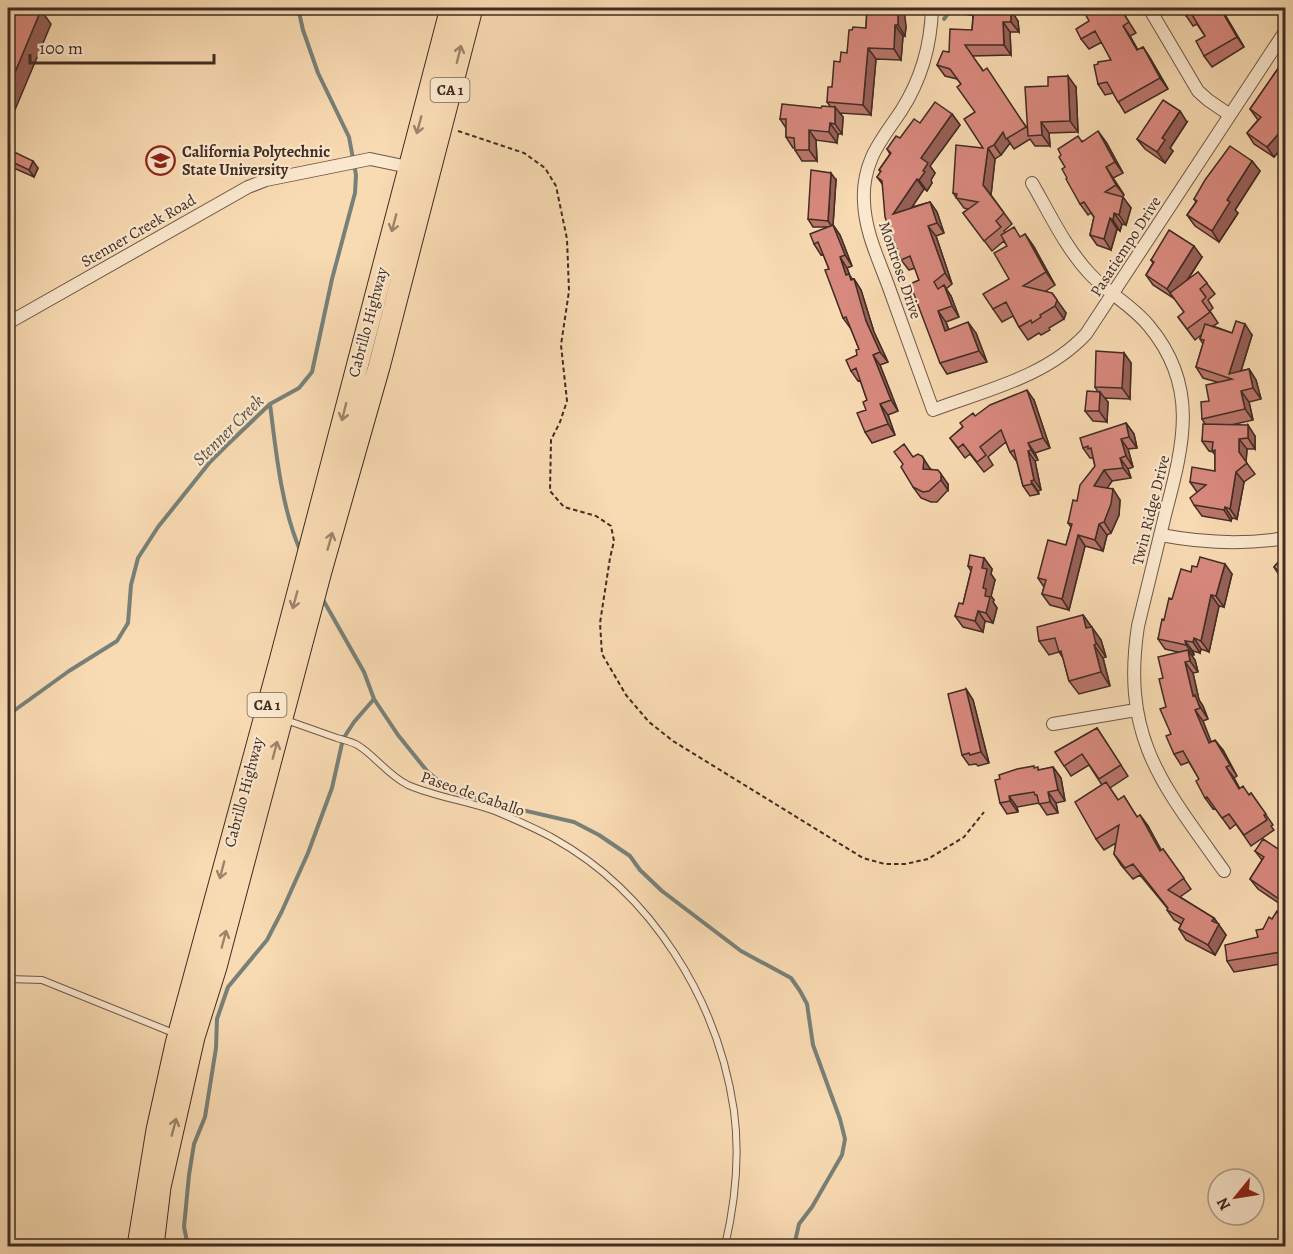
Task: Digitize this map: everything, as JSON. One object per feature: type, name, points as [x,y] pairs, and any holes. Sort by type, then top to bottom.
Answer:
[{"type":"highway","name":"CA 1","points":[[409,166],[451,8]]},
{"type":"highway","name":"CA 1","points":[[429,172],[471,8]]},
{"type":"highway","name":"Cabrillo Highway","points":[[138,1246],[157,1130],[179,1035],[409,166]]},
{"type":"highway","name":"Cabrillo Highway","points":[[153,1246],[160,1187],[194,1036],[216,967],[321,571],[379,367],[429,172]]},
{"type":"street","name":"Montrose Drive","points":[[932,8],[929,44],[922,67],[914,89],[871,158],[865,181],[864,204],[870,238],[933,410]]},
{"type":"street","points":[[1149,8],[1198,91],[1230,115]]},
{"type":"street","name":"Pasatiempo Drive","points":[[933,410],[1028,375],[1060,358],[1086,334],[1286,30]]},
{"type":"street","name":"Stenner Creek Road","points":[[8,323],[248,187],[266,180],[370,159],[429,172]]},
{"type":"street","name":"Twin Ridge Drive","points":[[1032,183],[1076,258],[1093,278],[1137,312],[1161,342],[1173,367],[1182,395],[1184,433],[1181,452],[1138,626],[1133,682],[1136,710],[1147,749],[1159,777],[1224,871]]},
{"type":"street","points":[[1161,535],[1196,542],[1232,544],[1286,538]]},
{"type":"street","points":[[1053,724],[1136,710]]},
{"type":"lane","name":"Paseo de Caballo","points":[[283,720],[358,745],[408,785],[494,811],[552,837],[593,864],[634,901],[681,962],[705,1007],[719,1046],[734,1112],[736,1154],[735,1187],[725,1246]]},
{"type":"lane","points":[[8,980],[42,980],[179,1035]]},
{"type":"path","points":[[441,126],[524,153],[545,168],[556,186],[567,239],[569,291],[561,345],[567,401],[551,440],[550,491],[564,507],[596,516],[611,526],[614,541],[600,623],[602,654],[626,695],[649,722],[673,741],[863,858],[885,864],[905,864],[928,859],[964,837],[984,812]]},
{"type":"building","points":[[14,8],[41,10],[8,89],[8,22]]},
{"type":"building","points":[[867,8],[898,8],[894,49],[868,48],[863,105],[827,102],[828,87],[832,87],[834,61],[840,62],[841,52],[847,53],[849,30],[853,27],[866,28]]},
{"type":"building","points":[[974,8],[1011,10],[1011,22],[1003,22],[1004,45],[965,45],[983,71],[987,68],[1026,127],[1006,139],[1003,132],[994,145],[988,148],[983,185],[1004,213],[996,221],[1001,227],[984,241],[963,213],[978,202],[956,198],[957,194],[953,193],[956,145],[983,148],[964,119],[975,112],[957,87],[961,84],[950,69],[937,65],[943,51],[949,52],[950,29],[972,30]]},
{"type":"building","points":[[1082,8],[1112,8],[1114,11],[1120,8],[1129,22],[1123,26],[1137,50],[1143,47],[1160,78],[1118,102],[1107,82],[1098,84],[1094,65],[1111,60],[1095,31],[1081,39],[1076,29],[1089,21]]},
{"type":"building","points":[[1181,8],[1220,8],[1237,37],[1204,56],[1196,41],[1205,36],[1191,13],[1186,16]]},
{"type":"building","points":[[1286,57],[1286,106],[1280,114],[1286,117],[1286,125],[1267,147],[1247,133],[1261,117],[1250,109]]},
{"type":"building","points":[[1068,76],[1070,121],[1041,122],[1042,135],[1028,136],[1025,87],[1048,86],[1048,77]]},
{"type":"building","points":[[1163,100],[1180,111],[1162,138],[1165,140],[1157,152],[1137,139]]},
{"type":"building","points":[[935,102],[952,114],[921,158],[928,163],[923,171],[925,172],[919,180],[917,179],[893,214],[930,202],[937,223],[928,226],[945,273],[934,282],[938,289],[944,285],[952,306],[938,311],[945,331],[968,322],[979,351],[940,363],[910,284],[919,280],[910,256],[901,260],[885,217],[882,181],[877,177],[891,153],[887,149],[896,136],[900,138],[914,119],[920,123]]},
{"type":"building","points":[[782,104],[835,107],[835,124],[830,123],[829,132],[809,130],[809,150],[795,150],[794,138],[786,137],[786,119],[780,119]]},
{"type":"building","points":[[1098,131],[1115,162],[1106,167],[1116,185],[1105,192],[1123,197],[1119,215],[1114,213],[1113,220],[1110,218],[1104,239],[1090,235],[1094,217],[1084,202],[1080,204],[1066,179],[1062,169],[1065,167],[1059,157],[1061,155],[1058,149],[1078,136],[1082,142]]},
{"type":"building","points":[[1230,146],[1252,161],[1227,200],[1230,202],[1212,231],[1187,215],[1197,201],[1194,199],[1205,180]]},
{"type":"building","points":[[8,149],[33,161],[29,170],[8,160]]},
{"type":"building","points":[[811,170],[831,173],[828,221],[808,219]]},
{"type":"building","points":[[833,225],[845,255],[840,257],[846,275],[849,274],[851,280],[854,279],[866,321],[880,352],[873,355],[891,400],[880,404],[888,424],[865,432],[857,413],[866,410],[863,402],[867,400],[856,368],[851,371],[846,360],[857,355],[856,350],[859,349],[846,317],[843,318],[825,270],[829,269],[818,242],[814,244],[810,234]]},
{"type":"building","points":[[1014,227],[1020,237],[1025,234],[1046,272],[1023,286],[1052,293],[1057,300],[1055,306],[1040,315],[1041,317],[1019,327],[1006,302],[993,309],[983,294],[1009,279],[994,253],[1007,246],[1001,235]]},
{"type":"building","points":[[1169,230],[1194,246],[1167,289],[1146,275],[1154,262],[1151,260]]},
{"type":"building","points":[[1198,272],[1207,283],[1200,289],[1206,297],[1202,301],[1210,312],[1187,329],[1178,317],[1184,312],[1170,293]]},
{"type":"building","points":[[1236,321],[1245,324],[1229,374],[1249,369],[1253,388],[1241,391],[1245,409],[1202,419],[1201,402],[1209,401],[1206,385],[1232,379],[1196,367],[1204,340],[1200,339],[1205,324],[1232,333]]},
{"type":"building","points":[[1096,351],[1124,353],[1122,388],[1095,387]]},
{"type":"building","points":[[1027,390],[1043,438],[1028,443],[1031,450],[1028,451],[1034,480],[1031,481],[1032,484],[1023,486],[1014,450],[1010,452],[1001,430],[980,447],[986,455],[977,462],[963,444],[958,448],[950,438],[963,427],[960,423],[973,413],[975,416],[990,405]]},
{"type":"building","points":[[1087,391],[1100,392],[1099,411],[1085,411]]},
{"type":"building","points":[[1126,423],[1129,437],[1121,439],[1126,456],[1120,458],[1123,468],[1104,470],[1094,486],[1113,489],[1111,504],[1104,522],[1099,524],[1095,540],[1078,535],[1062,599],[1042,594],[1046,580],[1038,578],[1048,540],[1066,545],[1072,524],[1068,523],[1073,500],[1077,501],[1080,485],[1095,466],[1091,448],[1088,449],[1088,446],[1083,448],[1080,438]]},
{"type":"building","points":[[1203,424],[1248,425],[1248,438],[1239,439],[1239,452],[1247,463],[1236,472],[1230,509],[1194,505],[1190,498],[1206,485],[1190,482],[1192,467],[1215,471],[1213,442],[1202,441]]},
{"type":"building","points":[[904,444],[913,457],[918,454],[922,456],[923,469],[938,470],[941,474],[941,480],[929,491],[923,492],[913,487],[901,467],[903,464],[894,452]]},
{"type":"building","points":[[1286,553],[1286,577],[1274,567]]},
{"type":"building","points":[[970,555],[984,558],[982,568],[987,569],[983,588],[986,589],[985,596],[990,597],[986,613],[978,611],[975,621],[955,616],[959,603],[963,604],[972,567],[968,566]]},
{"type":"building","points":[[1200,557],[1225,564],[1216,596],[1211,595],[1201,641],[1194,638],[1193,642],[1185,641],[1186,645],[1158,639],[1162,619],[1164,620],[1169,598],[1172,599],[1181,569],[1191,572],[1192,566],[1197,567]]},
{"type":"building","points":[[1083,615],[1086,628],[1092,627],[1101,672],[1069,681],[1055,638],[1039,641],[1037,627]]},
{"type":"building","points":[[1188,650],[1190,661],[1185,662],[1193,696],[1195,695],[1200,708],[1195,710],[1209,743],[1215,740],[1230,765],[1226,767],[1239,789],[1243,786],[1249,795],[1251,793],[1266,814],[1264,815],[1267,820],[1244,835],[1229,814],[1222,818],[1207,797],[1205,798],[1196,781],[1199,779],[1183,751],[1174,754],[1166,736],[1171,734],[1160,709],[1166,707],[1159,679],[1163,678],[1158,657]]},
{"type":"building","points":[[966,689],[981,752],[962,755],[948,694]]},
{"type":"building","points":[[1097,728],[1121,765],[1099,779],[1082,754],[1064,766],[1055,752]]},
{"type":"building","points":[[1034,766],[1034,768],[1038,767],[1038,770],[1053,767],[1058,790],[1048,792],[1050,802],[1039,804],[1034,792],[1009,796],[1010,801],[1000,803],[995,780],[1000,779],[999,775]]},
{"type":"building","points":[[1106,782],[1118,800],[1124,796],[1137,817],[1140,815],[1160,851],[1163,849],[1184,878],[1168,890],[1214,918],[1212,921],[1219,924],[1208,945],[1179,929],[1184,919],[1167,910],[1168,908],[1133,864],[1125,868],[1114,854],[1119,825],[1096,839],[1075,802]]},
{"type":"building","points":[[1263,839],[1286,854],[1286,889],[1279,899],[1250,879],[1264,857],[1255,851]]},
{"type":"building","points":[[1277,911],[1286,915],[1284,925],[1286,926],[1286,945],[1281,952],[1227,961],[1225,945],[1258,937],[1256,930],[1263,929],[1269,917],[1272,919]]},
{"type":"waterway","name":"Stenner Creek","points":[[8,715],[69,671],[117,641],[128,623],[131,585],[138,558],[158,527],[210,462],[270,404],[299,388],[312,372],[332,279],[355,193],[356,175],[349,137],[318,73],[298,8]]},
{"type":"waterway","points":[[944,19],[952,8]]},
{"type":"waterway","points":[[270,404],[284,497],[300,550]]},
{"type":"waterway","points":[[322,598],[364,672],[374,699],[398,735],[427,771],[448,789],[492,803],[574,822],[599,835],[630,856],[640,870],[662,891],[741,951],[791,978],[807,1004],[813,1045],[845,1139],[842,1155],[812,1207],[799,1224],[794,1246]]},
{"type":"waterway","points":[[188,1246],[184,1227],[189,1175],[194,1144],[205,1117],[216,1048],[217,1019],[228,987],[267,940],[282,911],[308,853],[332,788],[343,739],[374,699]]},
{"type":"place","name":"California Polytechnic State University","points":[[161,160]]}]
